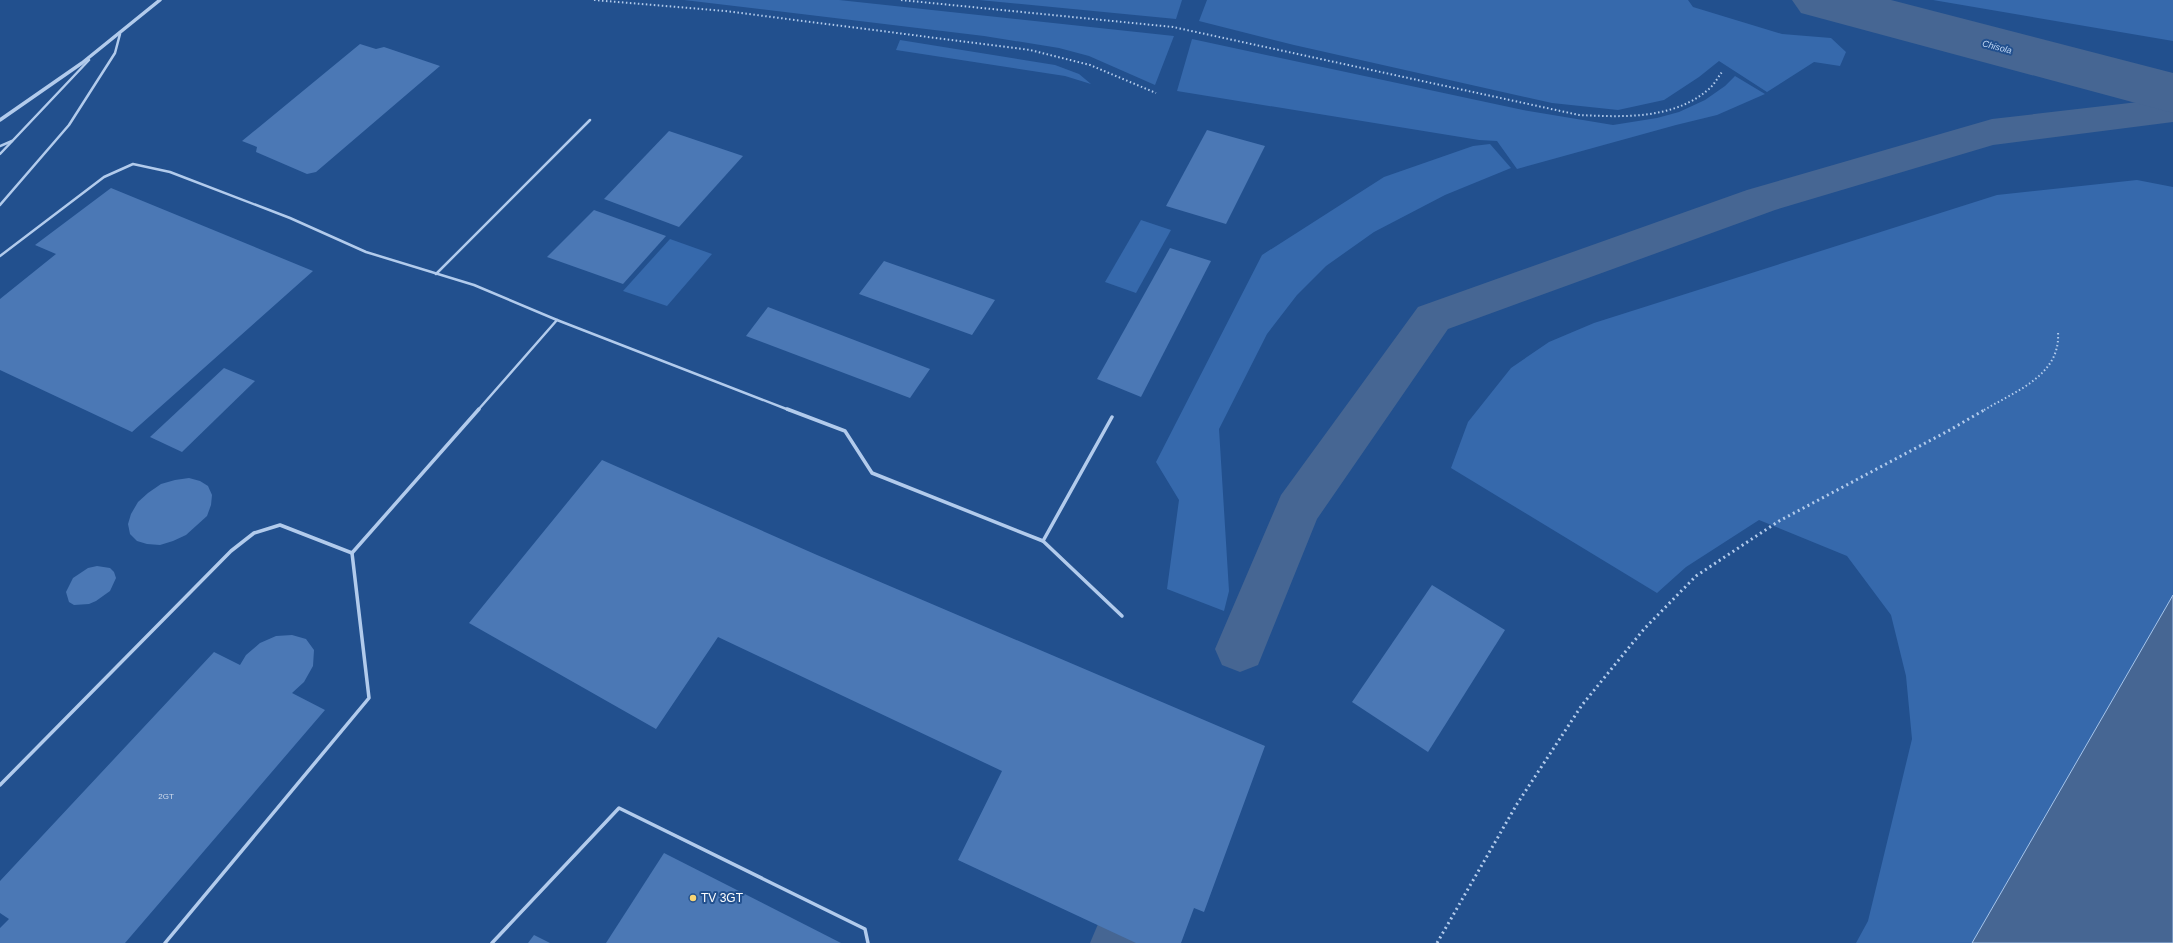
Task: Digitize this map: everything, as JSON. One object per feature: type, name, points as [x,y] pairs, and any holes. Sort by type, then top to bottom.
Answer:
[{"type":"street","points":[[0,120],[39,96],[88,60],[160,0]]},
{"type":"lane","points":[[0,205],[69,125],[115,53],[120,34]]},
{"type":"lane","points":[[0,154],[88,60]]},
{"type":"lane","points":[[436,274],[590,120]]},
{"type":"lane","points":[[0,146],[13,140]]},
{"type":"lane","points":[[0,256],[104,177],[133,164],[170,172],[290,218],[366,252],[474,285],[557,320],[845,431],[872,473],[1043,541],[1122,616]]},
{"type":"lane","points":[[165,943],[369,698],[352,553],[557,320]]},
{"type":"lane","points":[[1043,541],[1112,417]]},
{"type":"lane","points":[[0,785],[231,551],[254,533],[280,525],[352,553]]},
{"type":"lane","points":[[492,943],[618,808],[865,929],[868,943]]},
{"type":"path","points":[[594,0],[725,11],[1030,50],[1090,65],[1156,93]]},
{"type":"path","points":[[901,0],[1172,27],[1579,115],[1630,117],[1678,108],[1709,89],[1722,72]]},
{"type":"path","points":[[1437,943],[1517,804],[1582,705],[1644,629],[1696,576],[1779,521],[1948,431],[2033,381],[2052,363],[2059,346],[2058,332]]},
{"type":"shaded area","points":[[684,0],[839,0],[1174,36],[1155,85],[1089,56],[1059,48],[984,36]]},
{"type":"shaded area","points":[[979,0],[1182,0],[1176,19]]},
{"type":"shaded area","points":[[1207,0],[1688,0],[1693,7],[1782,34],[1831,38],[1846,52],[1840,66],[1814,62],[1767,92],[1719,61],[1699,77],[1664,100],[1618,110],[1552,103],[1294,45],[1199,21]]},
{"type":"shaded area","points":[[1933,0],[2173,0],[2173,41]]},
{"type":"shaded area","points":[[1192,39],[1523,110],[1613,125],[1657,118],[1679,112],[1705,100],[1725,86],[1735,76],[1765,94],[1717,115],[1517,169],[1497,141],[1479,140],[1177,91]]},
{"type":"shaded area","points":[[900,40],[1055,65],[1079,74],[1091,84],[1065,76],[896,50]]},
{"type":"shaded area","points":[[1490,144],[1511,168],[1445,195],[1374,232],[1326,266],[1297,295],[1267,334],[1219,429],[1229,591],[1224,611],[1167,589],[1179,500],[1156,462],[1262,255],[1384,177],[1473,146]]},
{"type":"shaded area","points":[[2137,180],[2173,187],[2173,595],[1972,943],[1856,943],[1868,921],[1912,739],[1906,676],[1891,615],[1847,556],[1759,520],[1686,567],[1657,593],[1451,468],[1468,422],[1511,368],[1549,342],[1594,323],[1997,195]]},
{"type":"shaded area","points":[[1141,220],[1171,230],[1136,293],[1105,282]]},
{"type":"shaded area","points":[[670,239],[712,254],[667,306],[623,291]]},
{"type":"shaded area","points":[[2173,595],[2173,943],[1972,943],[2169,602]]},
{"type":"building","points":[[360,44],[376,49],[384,47],[440,66],[316,172],[307,174],[256,152],[257,147],[242,141]]},
{"type":"building","points":[[1207,130],[1265,146],[1226,224],[1166,206]]},
{"type":"building","points":[[669,131],[743,156],[679,227],[604,199]]},
{"type":"building","points":[[111,188],[313,271],[132,432],[0,370],[0,299],[56,254],[35,245]]},
{"type":"building","points":[[594,210],[666,236],[623,284],[547,257]]},
{"type":"building","points":[[1170,248],[1211,261],[1141,397],[1097,379]]},
{"type":"building","points":[[884,261],[995,300],[972,335],[859,294]]},
{"type":"building","points":[[768,307],[930,369],[910,398],[746,336]]},
{"type":"building","points":[[224,368],[255,381],[182,452],[150,437]]},
{"type":"building","points":[[602,460],[817,555],[1265,746],[1204,912],[1194,908],[1181,943],[1136,943],[958,860],[1002,771],[718,637],[656,729],[469,623]]},
{"type":"building","points":[[189,478],[200,481],[208,486],[212,495],[211,505],[207,516],[186,535],[173,541],[160,545],[147,544],[137,541],[130,534],[128,524],[131,514],[138,502],[161,484]]},
{"type":"building","points":[[97,566],[110,568],[114,572],[116,578],[110,591],[89,604],[74,605],[69,602],[66,592],[73,578],[88,568]]},
{"type":"building","points":[[1432,585],[1505,630],[1428,752],[1352,702]]},
{"type":"building","points":[[292,635],[306,639],[314,650],[313,666],[304,682],[292,693],[325,710],[125,943],[0,943],[0,928],[9,919],[0,913],[0,881],[214,652],[240,665],[246,655],[260,643],[276,636]]},
{"type":"building","name":"TV 3GT","points":[[664,853],[841,943],[606,943]]},
{"type":"building","points":[[534,935],[550,943],[528,943]]},
{"type":"waterway","name":"Chisola","points":[[1821,0],[2173,93]]},
{"type":"waterway","points":[[1240,649],[1298,509],[1433,318],[1761,200],[1992,132],[2173,110]]},
{"type":"waterway","points":[[1119,943],[1121,937]]},
{"type":"place","name":"TV 3GT","points":[[693,898]]}]
